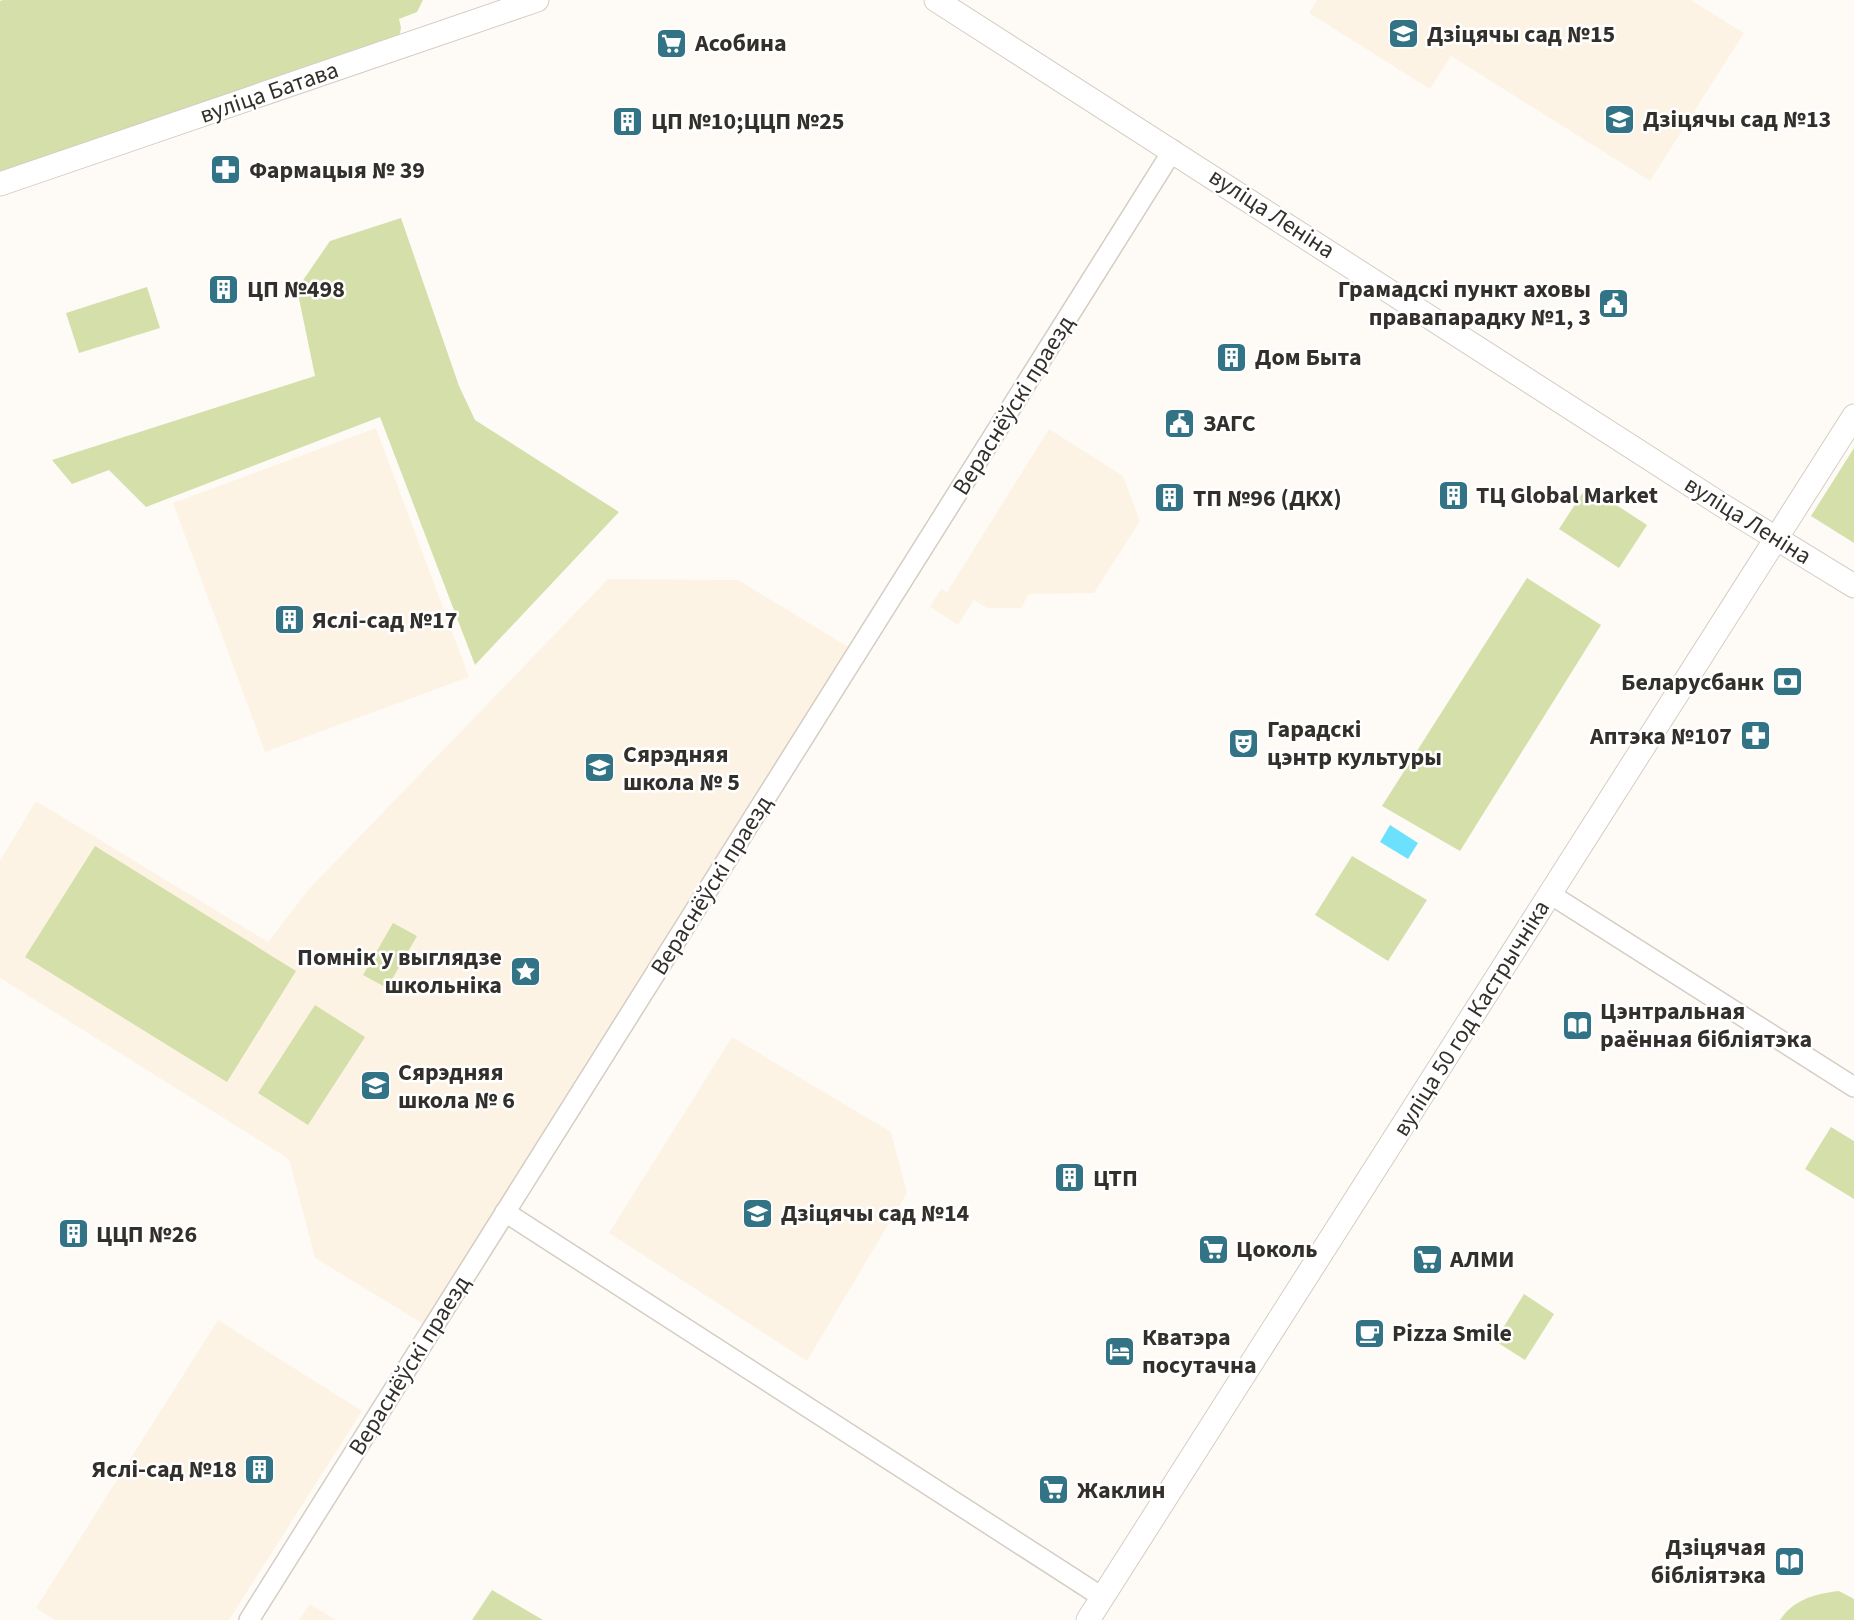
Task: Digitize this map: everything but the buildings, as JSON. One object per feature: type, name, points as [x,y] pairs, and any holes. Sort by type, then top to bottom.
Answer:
[{"type":"street","name":"вуліца Батава","points":[[0,184],[537,0]]},
{"type":"street","name":"вуліца Леніна","points":[[936,0],[1854,586]]},
{"type":"street","name":"Вераснёўскі праезд","points":[[249,1620],[1173,150]]},
{"type":"street","name":"вуліца 50 год Кастрычніка","points":[[1088,1620],[1854,415]]},
{"type":"street","points":[[1549,894],[1854,1087]]},
{"type":"street","points":[[506,1212],[1102,1597]]},
{"type":"shaded area","name":"Дзіцячы сад №13","points":[[1317,0],[1691,0],[1744,33],[1650,181],[1451,56],[1430,89],[1309,13]]},
{"type":"shaded area","points":[[376,428],[469,677],[265,752],[173,503]]},
{"type":"shaded area","points":[[1049,429],[1123,476],[1140,521],[1094,593],[1029,594],[1021,608],[987,608],[974,600],[958,625],[930,607],[941,589],[947,592]]},
{"type":"shaded area","points":[[608,579],[738,580],[850,648],[425,1325],[315,1258],[289,1159],[0,978],[0,861],[36,801],[268,942],[309,889]]},
{"type":"shaded area","name":"Дзіцячы сад №14","points":[[732,1037],[891,1132],[907,1193],[807,1361],[609,1233]]},
{"type":"shaded area","points":[[218,1320],[362,1411],[229,1620],[55,1620],[36,1608]]},
{"type":"shaded area","points":[[310,1604],[336,1620],[299,1620]]},
{"type":"green space","points":[[423,0],[417,12],[399,19],[399,38],[0,173],[0,1]]},
{"type":"green space","points":[[401,218],[459,386],[475,420],[619,512],[475,665],[380,417],[146,507],[109,470],[72,484],[52,460],[315,376],[297,289],[330,241]]},
{"type":"green space","points":[[147,287],[160,328],[79,353],[66,313]]},
{"type":"green space","points":[[1854,448],[1854,543],[1811,516]]},
{"type":"green space","points":[[1587,486],[1647,525],[1619,568],[1559,529]]},
{"type":"green space","points":[[1527,578],[1601,625],[1460,851],[1382,806]]},
{"type":"green space","points":[[95,846],[296,971],[227,1082],[25,957]]},
{"type":"green space","points":[[1352,856],[1427,900],[1388,961],[1315,915]]},
{"type":"green space","points":[[393,923],[417,936],[387,988],[363,975]]},
{"type":"green space","points":[[315,1005],[365,1037],[308,1125],[258,1093]]},
{"type":"green space","points":[[1831,1127],[1854,1141],[1854,1199],[1805,1169]]},
{"type":"green space","points":[[1524,1294],[1554,1314],[1525,1360],[1495,1341]]},
{"type":"green space","points":[[492,1590],[543,1620],[472,1620]]},
{"type":"green space","points":[[1839,1591],[1854,1599],[1854,1620],[1780,1620],[1798,1602]]},
{"type":"water","points":[[1390,825],[1418,843],[1408,859],[1380,842]]},
{"type":"place","name":"Дзіцячы сад №15","points":[[1404,34]]},
{"type":"place","name":"Асобина","points":[[672,43]]},
{"type":"place","name":"Дзіцячы сад №13","points":[[1620,119]]},
{"type":"place","name":"ЦП №10;ЦЦП №25","points":[[628,121]]},
{"type":"place","name":"Фармацыя № 39","points":[[226,170]]},
{"type":"place","name":"ЦП №498","points":[[224,289]]},
{"type":"place","name":"Грамадскі пункт аховы правапарадку №1, 3","points":[[1614,303]]},
{"type":"place","name":"Дом Быта","points":[[1232,357]]},
{"type":"place","name":"ЗАГС","points":[[1180,423]]},
{"type":"place","name":"ТЦ Global Market","points":[[1453,495]]},
{"type":"place","name":"ТП №96 (ДКХ)","points":[[1170,498]]},
{"type":"place","name":"Яслі-сад №17","points":[[289,620]]},
{"type":"place","name":"Беларусбанк","points":[[1787,682]]},
{"type":"place","name":"Аптэка №107","points":[[1755,736]]},
{"type":"place","name":"Гарадскі цэнтр культуры","points":[[1244,743]]},
{"type":"place","name":"Сярэдняя школа № 5","points":[[600,768]]},
{"type":"place","name":"Помнік у выглядзе школьніка","points":[[525,971]]},
{"type":"place","name":"Цэнтральная раённая бібліятэка","points":[[1577,1025]]},
{"type":"place","name":"Сярэдняя школа № 6","points":[[375,1086]]},
{"type":"place","name":"ЦТП","points":[[1070,1178]]},
{"type":"place","name":"Дзіцячы сад №14","points":[[758,1213]]},
{"type":"place","name":"ЦЦП №26","points":[[73,1234]]},
{"type":"place","name":"Цоколь","points":[[1213,1249]]},
{"type":"place","name":"АЛМИ","points":[[1427,1259]]},
{"type":"place","name":"Pizza Smile","points":[[1369,1333]]},
{"type":"place","name":"Кватэра посутачна","points":[[1119,1351]]},
{"type":"place","name":"Яслі-сад №18","points":[[260,1469]]},
{"type":"place","name":"Жаклин","points":[[1054,1490]]},
{"type":"place","name":"Дзіцячая бібліятэка","points":[[1789,1561]]}]
